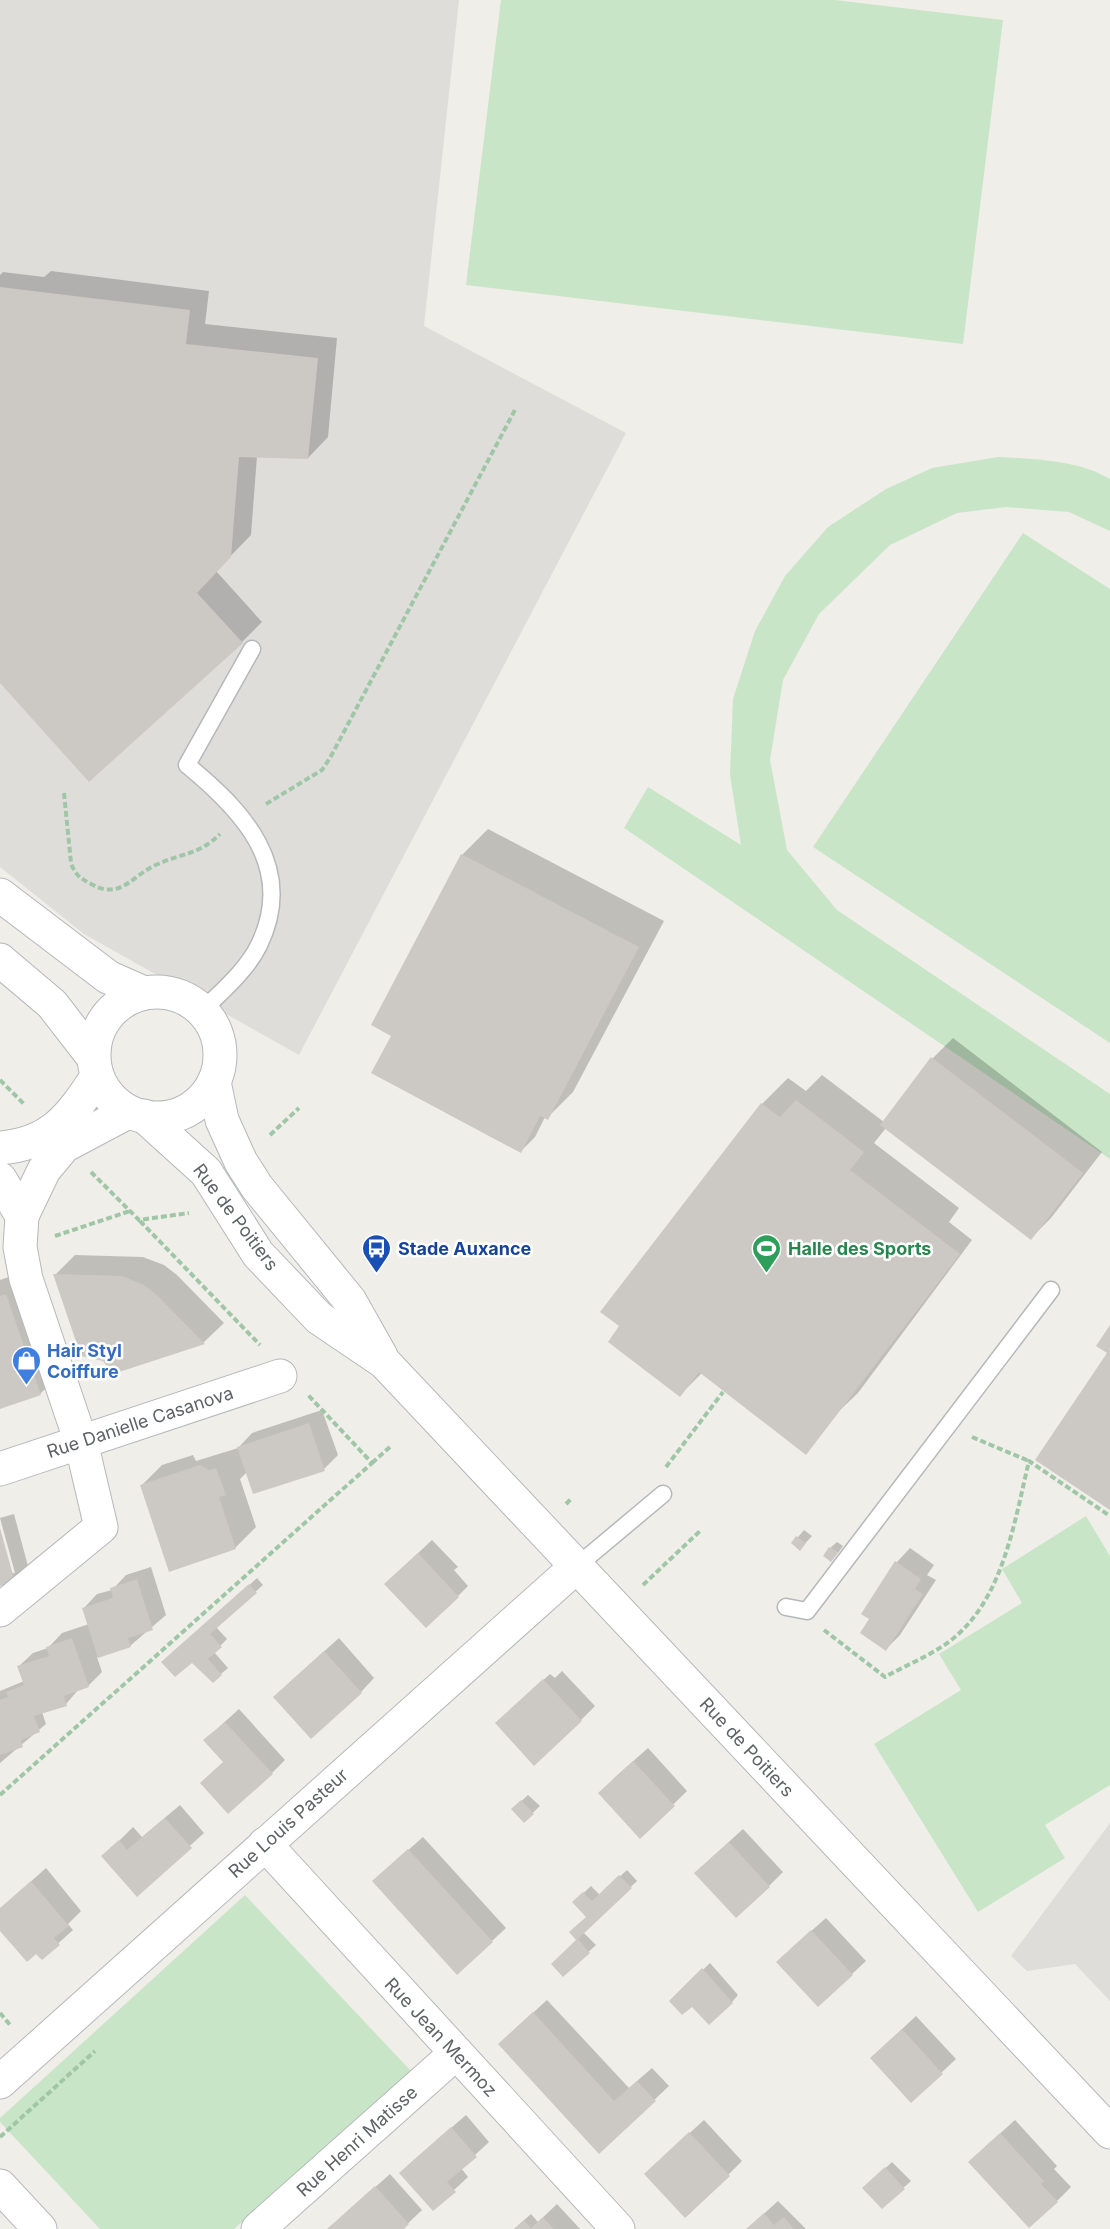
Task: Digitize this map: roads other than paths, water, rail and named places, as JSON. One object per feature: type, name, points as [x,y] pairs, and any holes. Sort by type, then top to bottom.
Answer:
[{"type":"street","points":[[0,895],[108,977],[144,993]]},
{"type":"street","points":[[0,960],[52,1004],[95,1067],[115,1103],[136,1114],[165,1118],[184,1111],[201,1099],[214,1082],[220,1052],[214,1030],[202,1011],[184,998],[164,992],[144,993],[123,1001],[107,1016],[96,1036],[95,1067],[72,1114],[52,1133],[31,1143],[0,1148]]},
{"type":"street","name":"Rue de Poitiers","points":[[214,1082],[222,1120],[241,1162],[257,1186],[350,1301],[384,1362]]},
{"type":"street","points":[[21,1232],[44,1170],[64,1146],[136,1114]]},
{"type":"street","name":"Rue de Poitiers","points":[[136,1114],[206,1173],[258,1254],[319,1317],[384,1362],[1110,2132]]},
{"type":"street","points":[[0,1179],[21,1232],[26,1279],[81,1442],[101,1527],[0,1610]]},
{"type":"street","name":"Rue Danielle Casanova","points":[[0,1468],[284,1374]]},
{"type":"street","name":"Rue Louis Pasteur","points":[[0,2082],[577,1566]]},
{"type":"street","name":"Rue Jean Mermoz","points":[[265,1844],[618,2229]]},
{"type":"street","name":"Rue Henri Matisse","points":[[258,2229],[456,2053]]},
{"type":"street","points":[[0,2186],[40,2229]]},
{"type":"lane","points":[[202,1011],[242,969],[259,946],[272,905],[270,875],[260,844],[244,818],[220,792],[187,765],[252,649]]},
{"type":"lane","points":[[786,1607],[807,1611],[1051,1290]]},
{"type":"lane","points":[[577,1566],[663,1494]]},
{"type":"place","name":"Stade Auxance","points":[[377,1274]]},
{"type":"place","name":"Halle des Sports","points":[[767,1274]]},
{"type":"place","name":"Hair Styl Coiffure","points":[[26,1386]]}]
